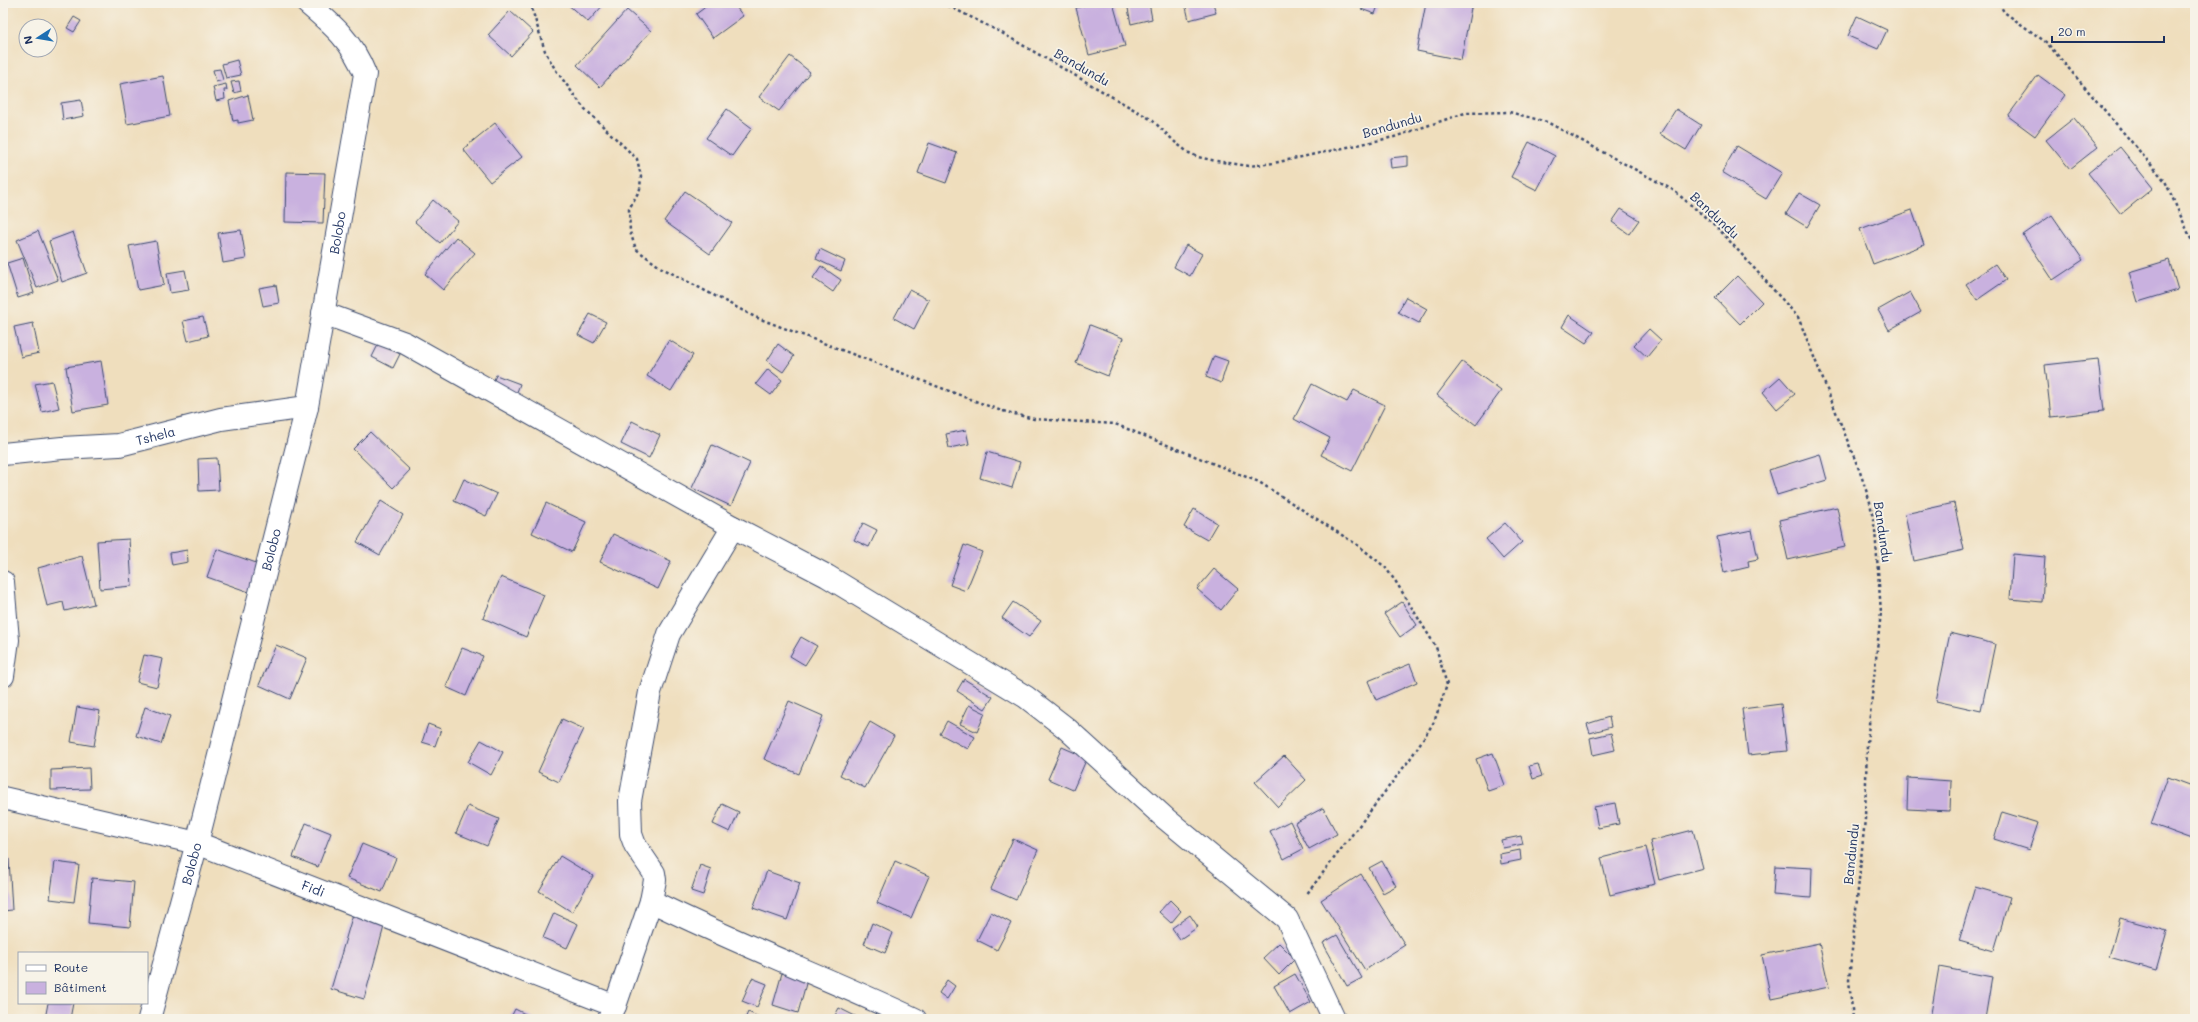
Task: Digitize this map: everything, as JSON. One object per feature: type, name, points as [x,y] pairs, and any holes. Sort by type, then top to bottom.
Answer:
[{"type":"street","name":"Bolobo","points":[[149,1019],[197,843],[307,407],[365,74],[359,58],[341,32],[307,3]]},
{"type":"street","points":[[323,313],[405,343],[733,527],[827,576],[1026,697],[1066,728],[1166,819],[1287,919],[1334,1019]]},
{"type":"street","name":"Tshela","points":[[3,454],[62,448],[119,446],[221,420],[307,407]]},
{"type":"street","points":[[612,1013],[651,901],[655,880],[654,873],[633,840],[630,802],[650,692],[669,634],[733,527]]},
{"type":"street","points":[[3,582],[8,640],[3,676]]},
{"type":"street","name":"Fidi","points":[[3,798],[197,843],[612,1013]]},
{"type":"street","points":[[651,901],[685,918],[826,978],[915,1019]]},
{"type":"path","points":[[530,3],[545,51],[555,69],[583,107],[637,160],[641,176],[640,189],[629,209],[630,232],[636,249],[660,267],[756,317],[999,410],[1034,419],[1115,424],[1146,435],[1259,482],[1359,546],[1385,567],[1436,647],[1447,685],[1434,722],[1410,759],[1287,919]]},
{"type":"path","name":"Bandundu","points":[[943,3],[1000,32],[1152,120],[1189,153],[1198,157],[1216,161],[1249,166],[1274,163],[1394,137],[1465,113],[1509,112],[1547,122],[1673,190],[1716,227],[1788,306],[1798,318],[1842,426],[1870,502],[1875,530],[1881,612],[1867,743],[1865,819],[1849,980],[1853,1019]]},
{"type":"path","points":[[1999,3],[2004,12],[2046,43],[2165,181],[2191,239],[2195,241]]},
{"type":"building","points":[[566,3],[605,3],[588,22]]},
{"type":"building","points":[[711,3],[733,3],[743,16],[713,38],[696,14]]},
{"type":"building","points":[[1093,3],[1113,3],[1125,46],[1089,55],[1076,8]]},
{"type":"building","points":[[1127,3],[1149,3],[1152,19],[1131,24]]},
{"type":"building","points":[[1185,3],[1213,3],[1216,13],[1189,20]]},
{"type":"building","points":[[1363,3],[1379,3],[1375,14],[1361,9]]},
{"type":"building","points":[[1426,3],[1472,3],[1461,60],[1417,51]]},
{"type":"building","points":[[627,10],[651,31],[600,87],[577,65]]},
{"type":"building","points":[[510,11],[533,32],[511,56],[488,35]]},
{"type":"building","points":[[1857,16],[1887,30],[1878,49],[1848,36]]},
{"type":"building","points":[[74,17],[81,21],[74,32],[67,28]]},
{"type":"building","points":[[790,56],[810,72],[779,111],[759,97]]},
{"type":"building","points":[[237,60],[241,75],[226,78],[222,64]]},
{"type":"building","points":[[220,69],[223,80],[216,82],[213,70]]},
{"type":"building","points":[[2038,75],[2065,95],[2035,136],[2008,116]]},
{"type":"building","points":[[163,76],[170,116],[127,124],[120,84]]},
{"type":"building","points":[[239,81],[241,91],[234,93],[231,82]]},
{"type":"building","points":[[226,84],[227,90],[224,90],[225,99],[216,101],[213,87]]},
{"type":"building","points":[[248,95],[253,120],[238,123],[238,120],[233,121],[229,101]]},
{"type":"building","points":[[81,100],[84,116],[63,120],[61,103]]},
{"type":"building","points":[[727,109],[752,128],[732,156],[706,138]]},
{"type":"building","points":[[1676,109],[1701,125],[1686,150],[1660,134]]},
{"type":"building","points":[[2074,118],[2098,147],[2070,169],[2046,140]]},
{"type":"building","points":[[495,123],[522,157],[490,182],[463,149]]},
{"type":"building","points":[[1529,142],[1555,156],[1537,190],[1511,177]]},
{"type":"building","points":[[929,143],[957,153],[946,183],[918,173]]},
{"type":"building","points":[[1737,146],[1782,173],[1766,199],[1722,172]]},
{"type":"building","points":[[2120,147],[2153,188],[2121,214],[2088,173]]},
{"type":"building","points":[[1408,156],[1408,166],[1391,168],[1390,158]]},
{"type":"building","points":[[286,172],[325,173],[323,223],[285,222]]},
{"type":"building","points":[[685,191],[732,223],[710,254],[664,221]]},
{"type":"building","points":[[1799,193],[1820,205],[1807,227],[1786,214]]},
{"type":"building","points":[[433,200],[458,221],[440,243],[415,222]]},
{"type":"building","points":[[1621,209],[1639,220],[1629,234],[1612,222]]},
{"type":"building","points":[[1912,210],[1924,245],[1873,264],[1860,229]]},
{"type":"building","points":[[2052,215],[2083,260],[2053,280],[2023,235]]},
{"type":"building","points":[[241,230],[246,259],[223,263],[218,233]]},
{"type":"building","points":[[38,231],[58,280],[37,288],[17,240]]},
{"type":"building","points":[[73,232],[87,273],[62,282],[49,241]]},
{"type":"building","points":[[456,237],[475,253],[443,290],[425,274]]},
{"type":"building","points":[[156,241],[164,285],[138,290],[129,246]]},
{"type":"building","points":[[1186,245],[1202,254],[1190,276],[1174,267]]},
{"type":"building","points":[[820,249],[845,261],[841,271],[816,259]]},
{"type":"building","points":[[23,258],[34,293],[18,298],[7,263]]},
{"type":"building","points":[[2169,260],[2178,290],[2138,302],[2129,272]]},
{"type":"building","points":[[1995,264],[2006,280],[1977,300],[1966,284]]},
{"type":"building","points":[[821,266],[841,280],[833,292],[813,278]]},
{"type":"building","points":[[185,270],[189,290],[170,293],[167,273]]},
{"type":"building","points":[[1737,276],[1762,302],[1740,324],[1715,298]]},
{"type":"building","points":[[276,285],[279,303],[263,306],[259,288]]},
{"type":"building","points":[[909,290],[929,300],[914,329],[894,318]]},
{"type":"building","points":[[1910,292],[1921,312],[1889,330],[1878,310]]},
{"type":"building","points":[[1406,297],[1427,309],[1419,323],[1398,312]]},
{"type":"building","points":[[590,314],[606,322],[594,343],[578,335]]},
{"type":"building","points":[[1569,315],[1594,332],[1586,343],[1562,327]]},
{"type":"building","points":[[203,317],[208,336],[188,341],[183,321]]},
{"type":"building","points":[[33,323],[39,353],[21,357],[14,327]]},
{"type":"building","points":[[1090,325],[1123,338],[1108,376],[1076,363]]},
{"type":"building","points":[[1649,329],[1661,340],[1647,357],[1634,345]]},
{"type":"building","points":[[669,340],[693,355],[671,391],[647,376]]},
{"type":"building","points":[[379,343],[400,354],[393,368],[372,357]]},
{"type":"building","points":[[778,344],[794,356],[783,372],[767,361]]},
{"type":"building","points":[[1214,356],[1228,361],[1221,383],[1206,377]]},
{"type":"building","points":[[2098,359],[2104,411],[2051,417],[2045,365]]},
{"type":"building","points":[[101,361],[108,405],[73,411],[66,367]]},
{"type":"building","points":[[1462,362],[1501,391],[1476,425],[1437,395]]},
{"type":"building","points":[[768,369],[782,380],[771,395],[756,384]]},
{"type":"building","points":[[496,375],[520,384],[514,400],[490,390]]},
{"type":"building","points":[[1780,377],[1795,394],[1777,409],[1763,392]]},
{"type":"building","points":[[52,381],[59,408],[42,412],[35,384]]},
{"type":"building","points":[[1312,384],[1347,402],[1354,390],[1385,405],[1352,471],[1321,455],[1330,438],[1294,419]]},
{"type":"building","points":[[632,421],[660,435],[649,458],[621,444]]},
{"type":"building","points":[[966,430],[969,444],[949,448],[946,434]]},
{"type":"building","points":[[370,432],[410,470],[393,488],[353,449]]},
{"type":"building","points":[[712,445],[750,463],[731,506],[692,488]]},
{"type":"building","points":[[987,452],[1020,462],[1012,488],[980,478]]},
{"type":"building","points":[[1820,454],[1827,480],[1777,495],[1769,470]]},
{"type":"building","points":[[217,458],[219,490],[199,491],[198,459]]},
{"type":"building","points":[[464,479],[497,494],[486,516],[454,501]]},
{"type":"building","points":[[381,501],[403,515],[380,555],[357,542]]},
{"type":"building","points":[[546,503],[586,522],[572,552],[532,533]]},
{"type":"building","points":[[1954,503],[1964,550],[1914,561],[1905,514]]},
{"type":"building","points":[[1837,507],[1845,547],[1788,560],[1779,520]]},
{"type":"building","points":[[1194,509],[1217,523],[1207,540],[1184,527]]},
{"type":"building","points":[[863,523],[877,530],[869,547],[854,540]]},
{"type":"building","points":[[1505,523],[1522,542],[1503,559],[1486,539]]},
{"type":"building","points":[[1752,530],[1758,559],[1748,561],[1749,567],[1724,573],[1717,537]]},
{"type":"building","points":[[613,534],[671,561],[658,589],[600,562]]},
{"type":"building","points":[[129,539],[132,586],[100,589],[97,541]]},
{"type":"building","points":[[964,545],[982,552],[966,591],[950,585]]},
{"type":"building","points":[[217,549],[259,564],[249,592],[207,577]]},
{"type":"building","points":[[187,550],[188,562],[172,565],[170,553]]},
{"type":"building","points":[[2013,554],[2045,557],[2042,602],[2010,599]]},
{"type":"building","points":[[82,556],[94,604],[65,611],[63,602],[47,606],[38,568]]},
{"type":"building","points":[[1214,569],[1238,589],[1221,610],[1197,589]]},
{"type":"building","points":[[501,577],[544,595],[526,637],[483,618]]},
{"type":"building","points":[[1013,602],[1041,621],[1029,637],[1002,618]]},
{"type":"building","points":[[1402,602],[1417,625],[1400,637],[1384,614]]},
{"type":"building","points":[[1950,633],[1995,644],[1981,711],[1936,701]]},
{"type":"building","points":[[801,637],[817,646],[805,665],[790,656]]},
{"type":"building","points":[[276,645],[307,658],[290,699],[259,685]]},
{"type":"building","points":[[462,648],[483,656],[466,696],[446,687]]},
{"type":"building","points":[[144,655],[163,659],[157,687],[137,682]]},
{"type":"building","points":[[1410,664],[1417,682],[1376,700],[1368,681]]},
{"type":"building","points":[[964,679],[993,697],[985,709],[957,691]]},
{"type":"building","points":[[789,701],[823,716],[799,774],[764,759]]},
{"type":"building","points":[[1781,704],[1787,751],[1748,755],[1742,709]]},
{"type":"building","points":[[969,705],[985,713],[977,732],[960,724]]},
{"type":"building","points":[[77,707],[100,711],[94,746],[71,742]]},
{"type":"building","points":[[145,707],[170,716],[161,744],[136,736]]},
{"type":"building","points":[[1609,717],[1611,727],[1590,733],[1587,724]]},
{"type":"building","points":[[562,719],[584,729],[559,782],[538,772]]},
{"type":"building","points":[[947,721],[975,737],[968,749],[940,734]]},
{"type":"building","points":[[870,722],[894,736],[865,788],[840,775]]},
{"type":"building","points":[[428,724],[441,729],[435,746],[422,742]]},
{"type":"building","points":[[1611,733],[1615,750],[1593,755],[1590,738]]},
{"type":"building","points":[[481,740],[503,752],[491,775],[468,762]]},
{"type":"building","points":[[1062,747],[1087,758],[1073,790],[1048,779]]},
{"type":"building","points":[[1493,753],[1505,785],[1488,791],[1476,759]]},
{"type":"building","points":[[1284,756],[1306,780],[1278,807],[1255,782]]},
{"type":"building","points":[[1538,764],[1542,776],[1533,779],[1529,766]]},
{"type":"building","points":[[89,768],[90,789],[51,790],[51,770]]},
{"type":"building","points":[[2168,777],[2195,787],[2195,840],[2151,824]]},
{"type":"building","points":[[1908,778],[1951,781],[1950,811],[1907,809]]},
{"type":"building","points":[[1615,803],[1619,824],[1598,828],[1594,807]]},
{"type":"building","points":[[722,804],[739,812],[730,832],[713,824]]},
{"type":"building","points":[[468,806],[499,819],[487,846],[456,833]]},
{"type":"building","points":[[1323,808],[1337,834],[1309,849],[1295,823]]},
{"type":"building","points":[[2002,812],[2038,823],[2029,850],[1994,839]]},
{"type":"building","points":[[1290,821],[1303,849],[1284,859],[1270,831]]},
{"type":"building","points":[[306,823],[331,833],[318,867],[293,857]]},
{"type":"building","points":[[1693,830],[1703,868],[1659,880],[1650,841]]},
{"type":"building","points":[[1521,836],[1523,844],[1503,848],[1501,840]]},
{"type":"building","points":[[1013,839],[1038,850],[1016,900],[991,889]]},
{"type":"building","points":[[362,844],[396,858],[382,892],[347,878]]},
{"type":"building","points":[[1646,847],[1655,884],[1610,895],[1601,858]]},
{"type":"building","points":[[1520,850],[1521,860],[1501,864],[1500,854]]},
{"type":"building","points":[[560,856],[593,876],[572,912],[539,891]]},
{"type":"building","points":[[3,859],[9,859],[12,910],[3,911]]},
{"type":"building","points":[[895,861],[929,876],[911,918],[877,903]]},
{"type":"building","points":[[1382,861],[1396,886],[1383,893],[1369,868]]},
{"type":"building","points":[[55,862],[79,865],[74,902],[50,899]]},
{"type":"building","points":[[700,865],[711,869],[703,895],[691,891]]},
{"type":"building","points":[[1775,866],[1812,868],[1811,898],[1773,895]]},
{"type":"building","points":[[767,871],[800,883],[787,920],[753,908]]},
{"type":"building","points":[[1361,874],[1405,945],[1365,970],[1321,900]]},
{"type":"building","points":[[92,878],[134,882],[130,927],[88,923]]},
{"type":"building","points":[[1975,887],[2010,897],[1994,951],[1959,941]]},
{"type":"building","points":[[1170,900],[1181,911],[1171,923],[1159,912]]},
{"type":"building","points":[[991,912],[1011,923],[997,950],[977,940]]},
{"type":"building","points":[[554,913],[578,924],[567,948],[543,938]]},
{"type":"building","points":[[353,914],[385,923],[364,999],[331,989]]},
{"type":"building","points":[[1190,915],[1198,927],[1180,939],[1172,928]]},
{"type":"building","points":[[2120,918],[2167,931],[2156,970],[2109,957]]},
{"type":"building","points":[[872,923],[893,933],[885,953],[864,944]]},
{"type":"building","points":[[1337,935],[1362,978],[1347,986],[1323,943]]},
{"type":"building","points":[[1279,943],[1295,959],[1279,975],[1263,958]]},
{"type":"building","points":[[1819,943],[1829,987],[1771,999],[1762,955]]},
{"type":"building","points":[[1939,967],[1992,977],[1985,1019],[1930,1019]]},
{"type":"building","points":[[782,973],[807,980],[798,1013],[773,1005]]},
{"type":"building","points":[[1295,974],[1311,1002],[1290,1014],[1274,986]]},
{"type":"building","points":[[752,978],[767,984],[757,1007],[742,1001]]},
{"type":"building","points":[[947,980],[955,986],[947,999],[939,993]]},
{"type":"building","points":[[48,1004],[73,1004],[70,1019],[45,1019]]},
{"type":"building","points":[[839,1008],[861,1019],[833,1019]]},
{"type":"building","points":[[515,1009],[535,1019],[510,1019]]},
{"type":"building","points":[[748,1012],[764,1019],[745,1019]]}]
